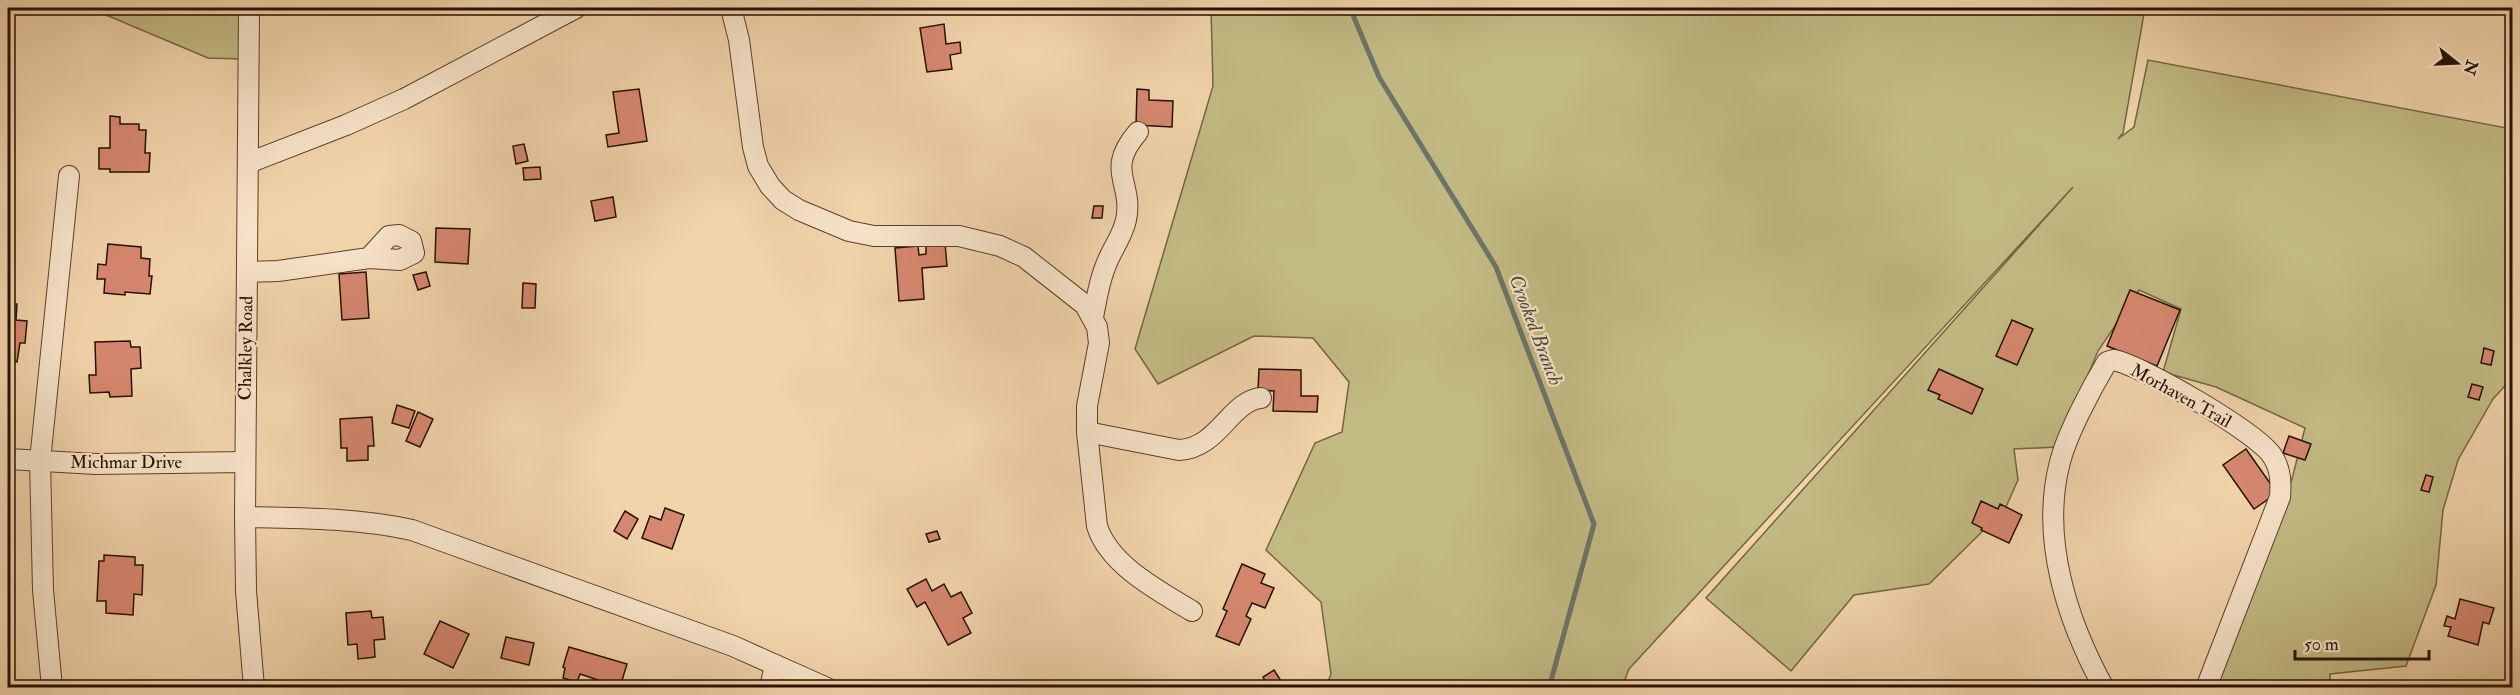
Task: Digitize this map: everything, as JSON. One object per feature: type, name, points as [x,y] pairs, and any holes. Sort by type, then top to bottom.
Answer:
[{"type":"street","name":"Chalkley Road","points":[[249,8],[245,517],[246,591],[254,687]]},
{"type":"street","points":[[248,163],[346,125],[404,99],[576,8]]},
{"type":"street","points":[[731,8],[739,40],[753,147],[758,166],[770,186],[783,200],[799,210],[849,231],[874,236],[959,236],[1000,246],[1024,257],[1085,305],[1093,317],[1099,343],[1087,406],[1087,432],[1097,526],[1101,540],[1107,550],[1124,565],[1192,611]]},
{"type":"street","points":[[1093,317],[1100,283],[1127,218],[1127,201],[1120,174],[1122,156],[1128,143],[1138,132]]},
{"type":"street","points":[[52,687],[43,590],[40,461],[69,177]]},
{"type":"street","points":[[247,272],[278,271],[369,258]]},
{"type":"street","name":"Morhaven Trail","points":[[2104,687],[2075,626],[2062,586],[2056,556],[2054,522],[2060,461],[2098,377],[2107,362],[2113,360],[2177,389],[2218,414],[2262,445],[2273,456],[2279,470],[2280,497],[2206,687]]},
{"type":"street","points":[[1087,432],[1179,450],[1191,450],[1202,445],[1248,401],[1261,398]]},
{"type":"street","name":"Michmar Drive","points":[[8,459],[96,464],[245,462]]},
{"type":"street","points":[[245,517],[376,522],[412,530],[733,646],[827,687]]},
{"type":"street","points":[[770,687],[775,665]]},
{"type":"shaded area","points":[[104,8],[241,8],[241,59],[208,58],[106,15]]},
{"type":"shaded area","points":[[1211,8],[2145,8],[2123,133],[2118,139],[2134,127],[2148,60],[2512,129],[2512,378],[2493,399],[2458,460],[2443,510],[2436,585],[2406,666],[2330,674],[2330,687],[2215,687],[2292,479],[2305,428],[2216,387],[2163,372],[2181,309],[2139,290],[2098,351],[2058,447],[2014,449],[2018,480],[2005,509],[1929,584],[1854,595],[1791,671],[1706,598],[2073,187],[1629,669],[1622,687],[1326,687],[1331,674],[1321,602],[1266,550],[1315,443],[1342,432],[1349,382],[1313,338],[1254,336],[1158,384],[1135,349],[1213,86]]},
{"type":"building","points":[[944,24],[946,44],[960,42],[961,53],[950,55],[952,69],[927,72],[920,28]]},
{"type":"building","points":[[639,89],[647,141],[608,147],[606,135],[619,133],[613,92]]},
{"type":"building","points":[[1137,89],[1149,90],[1149,100],[1173,101],[1172,127],[1136,125]]},
{"type":"building","points":[[110,116],[120,117],[120,124],[139,124],[139,130],[146,130],[145,153],[150,153],[149,172],[110,172],[110,169],[99,169],[99,148],[110,148]]},
{"type":"building","points":[[524,144],[528,161],[516,164],[513,146]]},
{"type":"building","points":[[540,167],[541,179],[524,180],[523,168]]},
{"type":"building","points":[[613,197],[616,217],[595,221],[591,201]]},
{"type":"building","points":[[1094,206],[1103,206],[1102,218],[1092,218]]},
{"type":"building","points":[[436,228],[470,229],[468,264],[435,262]]},
{"type":"building","points":[[945,243],[947,266],[922,268],[924,299],[899,301],[895,248],[918,246],[919,255],[926,254],[926,245]]},
{"type":"building","points":[[108,244],[141,247],[141,258],[150,259],[149,276],[152,276],[150,294],[104,293],[105,279],[97,279],[98,264],[106,265]]},
{"type":"building","points":[[366,272],[369,318],[342,320],[339,274]]},
{"type":"building","points":[[426,272],[430,286],[418,290],[413,275]]},
{"type":"building","points":[[523,283],[536,284],[535,308],[522,308]]},
{"type":"building","points":[[2130,290],[2180,310],[2157,366],[2107,346]]},
{"type":"building","points":[[8,304],[17,304],[16,320],[27,321],[25,343],[20,343],[17,362],[8,361]]},
{"type":"building","points":[[2012,320],[2033,329],[2017,365],[1996,356]]},
{"type":"building","points":[[130,341],[131,347],[140,347],[141,368],[131,369],[132,396],[110,397],[109,392],[90,393],[89,375],[96,375],[95,342]]},
{"type":"building","points":[[2484,348],[2494,351],[2491,365],[2481,363]]},
{"type":"building","points":[[1259,369],[1301,370],[1301,396],[1318,396],[1317,412],[1273,411],[1274,391],[1258,390]]},
{"type":"building","points":[[1939,369],[1983,389],[1972,414],[1938,399],[1940,395],[1928,390]]},
{"type":"building","points":[[2472,384],[2483,387],[2479,400],[2468,397]]},
{"type":"building","points":[[397,405],[415,411],[409,428],[392,423]]},
{"type":"building","points":[[418,412],[433,419],[420,447],[406,441]]},
{"type":"building","points":[[372,417],[374,446],[368,446],[368,460],[347,461],[347,448],[341,448],[340,419]]},
{"type":"building","points":[[2289,436],[2311,444],[2305,460],[2283,453]]},
{"type":"building","points":[[2246,449],[2277,493],[2254,509],[2223,465]]},
{"type":"building","points":[[2426,475],[2433,477],[2429,492],[2421,490]]},
{"type":"building","points":[[1981,501],[1998,509],[2000,504],[2022,515],[2009,543],[1981,530],[1982,528],[1972,523]]},
{"type":"building","points":[[665,508],[684,515],[672,549],[642,538],[650,516],[661,520]]},
{"type":"building","points":[[625,511],[638,519],[627,539],[614,531]]},
{"type":"building","points":[[937,531],[940,539],[929,542],[926,534]]},
{"type":"building","points":[[104,555],[135,557],[135,565],[143,565],[142,595],[134,594],[133,615],[106,613],[106,601],[97,601],[99,561],[104,561]]},
{"type":"building","points":[[1242,564],[1265,574],[1261,583],[1274,588],[1265,608],[1252,603],[1246,616],[1251,619],[1239,645],[1216,636],[1227,611],[1223,609]]},
{"type":"building","points":[[926,579],[932,591],[944,584],[951,597],[961,592],[972,613],[963,618],[971,633],[948,645],[925,602],[917,607],[907,589]]},
{"type":"building","points":[[2460,599],[2494,608],[2489,624],[2483,622],[2478,645],[2448,636],[2451,627],[2444,626],[2447,616],[2455,619]]},
{"type":"building","points":[[371,611],[372,618],[383,617],[385,639],[374,640],[375,657],[358,659],[357,644],[348,645],[346,613]]},
{"type":"building","points":[[440,621],[469,634],[453,668],[424,654]]},
{"type":"building","points":[[506,637],[534,643],[529,665],[501,658]]},
{"type":"building","points":[[569,647],[627,664],[620,687],[611,685],[610,688],[595,688],[598,680],[580,674],[577,682],[563,678],[565,668],[563,667]]},
{"type":"building","points":[[1274,670],[1283,684],[1277,688],[1269,688],[1263,677]]},
{"type":"waterway","name":"Crooked Branch","points":[[1350,8],[1379,77],[1496,267],[1594,524],[1549,688]]}]
